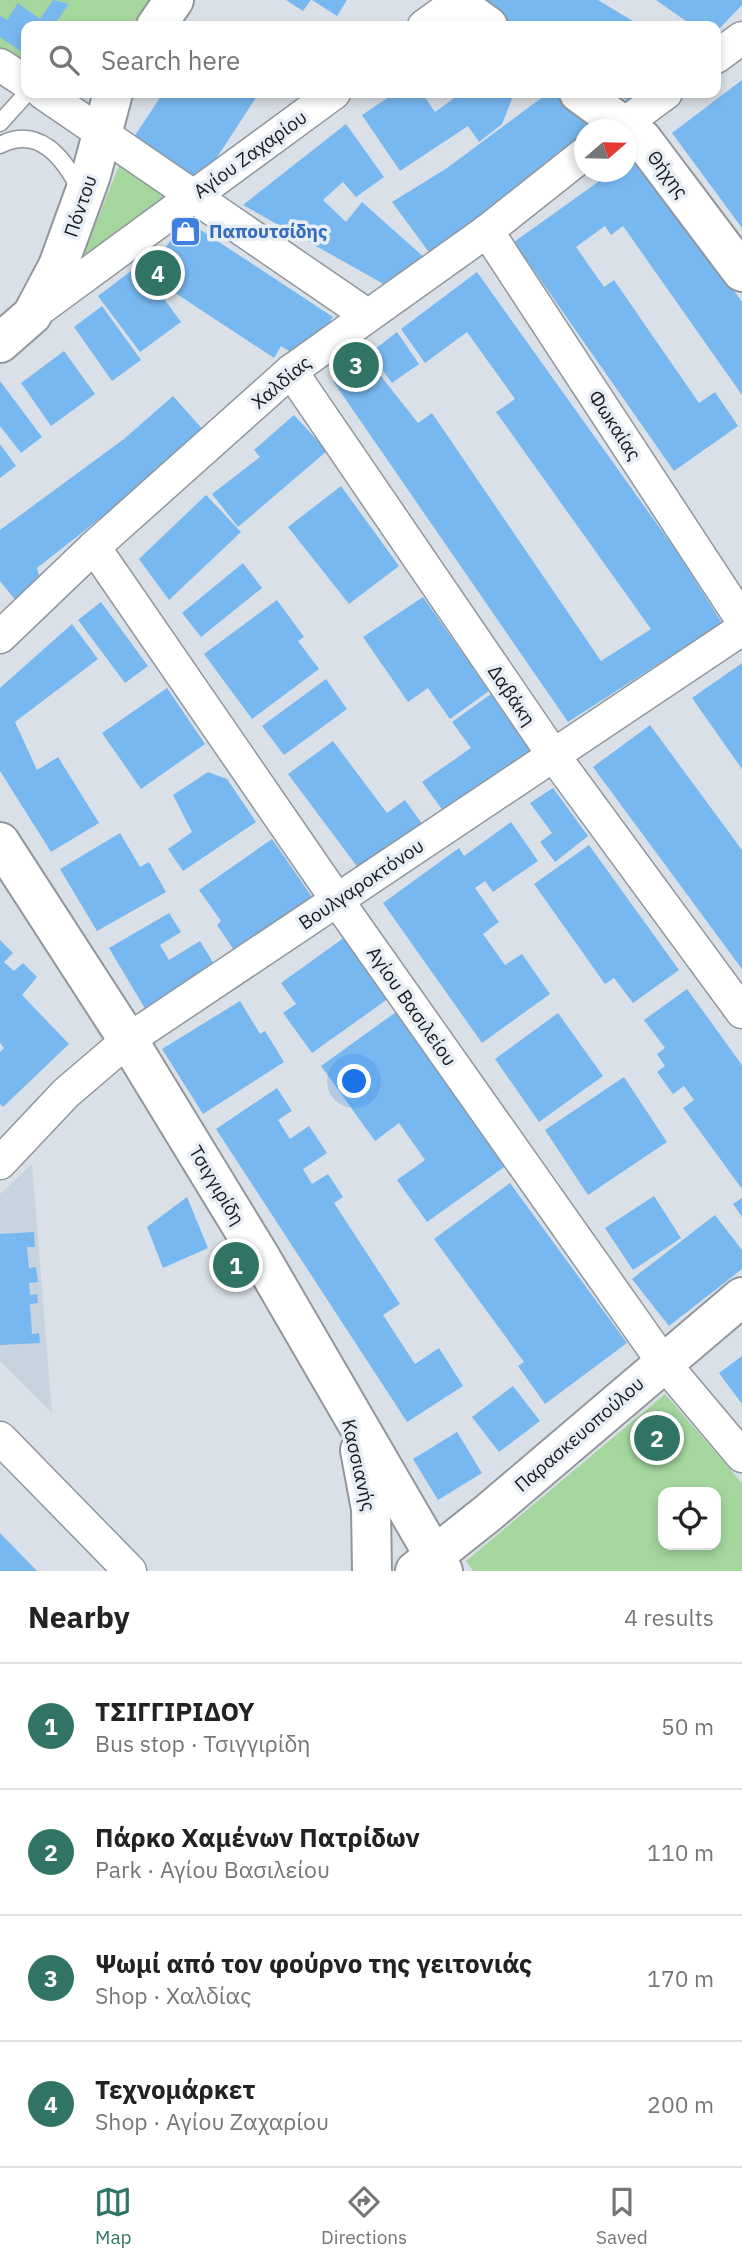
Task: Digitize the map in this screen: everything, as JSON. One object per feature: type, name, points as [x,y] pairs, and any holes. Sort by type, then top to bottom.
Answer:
[{"type":"main road","points":[[159,21],[174,0]]},
{"type":"main road","points":[[454,1],[481,21]]},
{"type":"main road","name":"Πόντου","points":[[32,315],[58,266],[84,197],[112,98]]},
{"type":"main road","name":"Θήχης","points":[[585,98],[610,119]]},
{"type":"main road","name":"Θήχης","points":[[637,136],[642,139],[742,272]]},
{"type":"main road","name":"Αγίου Ζαχαρίου","points":[[0,343],[32,315]]},
{"type":"main road","name":"Τσιγγιρίδη","points":[[0,842],[128,1040],[261,1258],[344,1402],[430,1566]]},
{"type":"main road","name":"Παρασκευοπούλου","points":[[430,1566],[663,1362],[742,1297]]},
{"type":"main road","name":"Κασσιανής","points":[[344,1402],[368,1489],[372,1571]]},
{"type":"street","points":[[430,21],[454,1]]},
{"type":"street","points":[[721,53],[742,38]]},
{"type":"street","points":[[0,65],[21,79]]},
{"type":"street","points":[[51,98],[367,315]]},
{"type":"street","name":"Αγίου Ζαχαρίου","points":[[32,315],[327,98]]},
{"type":"street","points":[[631,119],[659,98]]},
{"type":"street","name":"Χαλδίας","points":[[0,637],[94,547],[291,371],[487,231],[574,163]]},
{"type":"street","name":"Φωκαίας","points":[[487,231],[742,620]]},
{"type":"street","name":"Δαβάκη","points":[[291,371],[554,756],[742,1012]]},
{"type":"street","name":"Αγίου Βασιλείου","points":[[94,547],[337,900],[663,1362],[742,1456]]},
{"type":"street","name":"Βουλγαροκτόνου","points":[[0,1163],[75,1084],[128,1040],[742,629]]},
{"type":"street","points":[[0,1438],[130,1571]]},
{"type":"lane","points":[[0,123],[22,98]]},
{"type":"lane","points":[[0,145],[11,140],[26,139],[46,144],[60,154],[84,197]]},
{"type":"shaded area","points":[[32,1164],[52,1413],[0,1361],[0,1194]]},
{"type":"green space","points":[[0,0],[151,0],[136,21],[21,21],[21,65],[0,50]]},
{"type":"green space","points":[[120,163],[170,195],[80,263]]},
{"type":"green space","points":[[665,1394],[742,1483],[742,1571],[473,1571],[466,1561]]},
{"type":"building","points":[[53,0],[69,4],[57,21],[21,21],[21,52],[0,37],[0,16],[7,20],[18,3],[40,19]]},
{"type":"building","points":[[286,0],[311,0],[303,11]]},
{"type":"building","points":[[312,0],[347,0],[337,16]]},
{"type":"building","points":[[476,0],[598,0],[633,21],[508,21]]},
{"type":"building","points":[[656,0],[742,0],[742,5],[721,27],[721,21],[686,21]]},
{"type":"building","points":[[742,80],[742,228],[672,133]]},
{"type":"building","points":[[160,98],[256,98],[201,182],[134,137]]},
{"type":"building","points":[[388,98],[425,98],[435,112],[454,98],[512,99],[502,124],[479,142],[468,126],[400,171],[362,115]]},
{"type":"building","points":[[541,98],[570,98],[597,119],[574,119],[574,146],[541,174],[431,255],[392,202],[447,168]]},
{"type":"building","points":[[624,98],[649,98],[639,108]]},
{"type":"building","points":[[346,124],[384,177],[356,197],[343,182],[323,200],[346,222],[362,202],[426,259],[389,287],[243,205]]},
{"type":"building","points":[[637,153],[742,302],[742,395],[623,226],[611,235],[605,226],[576,247],[604,287],[614,280],[699,403],[715,392],[738,426],[674,471],[514,242],[598,182],[637,182]]},
{"type":"building","points":[[184,219],[333,317],[304,361],[281,346],[274,358],[148,275]]},
{"type":"building","points":[[139,265],[181,322],[140,352],[98,296]]},
{"type":"building","points":[[477,272],[677,552],[722,623],[568,722],[333,381],[365,356],[418,423],[432,413],[601,661],[651,629],[496,412],[515,399],[467,332],[425,363],[401,329]]},
{"type":"building","points":[[102,306],[141,360],[112,381],[74,327]]},
{"type":"building","points":[[397,332],[419,364],[392,383],[370,353]]},
{"type":"building","points":[[64,351],[95,394],[51,426],[21,383]]},
{"type":"building","points":[[0,381],[42,437],[21,453],[0,426]]},
{"type":"building","points":[[173,396],[205,432],[182,453],[179,449],[173,454],[177,458],[37,568],[40,580],[16,601],[0,581],[0,530],[124,439]]},
{"type":"building","points":[[294,415],[327,451],[238,527],[212,494],[260,457],[254,450]]},
{"type":"building","points":[[0,444],[16,466],[0,478]]},
{"type":"building","points":[[341,486],[399,566],[349,604],[288,527]]},
{"type":"building","points":[[206,495],[241,532],[169,600],[139,559]]},
{"type":"building","points":[[243,563],[262,588],[201,637],[182,613]]},
{"type":"building","points":[[423,597],[489,691],[450,719],[428,688],[408,702],[363,637]]},
{"type":"building","points":[[277,600],[304,637],[298,641],[319,669],[252,719],[204,654]]},
{"type":"building","points":[[101,602],[148,666],[125,683],[78,620]]},
{"type":"building","points":[[72,624],[98,659],[15,722],[37,770],[58,757],[99,823],[51,852],[0,771],[0,688]]},
{"type":"building","points":[[742,663],[742,769],[692,698]]},
{"type":"building","points":[[326,679],[347,709],[284,755],[262,726]]},
{"type":"building","points":[[167,688],[205,744],[141,789],[102,733]]},
{"type":"building","points":[[491,694],[531,751],[444,812],[422,782],[471,748],[452,722]]},
{"type":"building","points":[[650,725],[742,850],[742,969],[593,767]]},
{"type":"building","points":[[333,741],[387,813],[405,800],[425,828],[362,873],[288,774]]},
{"type":"building","points":[[208,772],[227,779],[256,822],[183,871],[168,849],[192,832],[173,795]]},
{"type":"building","points":[[553,788],[588,836],[555,862],[540,842],[552,833],[530,803]]},
{"type":"building","points":[[511,822],[538,861],[493,892],[485,881],[475,888],[499,922],[483,934],[505,965],[522,954],[550,994],[482,1043],[383,903],[459,848],[464,856]]},
{"type":"building","points":[[120,833],[140,867],[149,862],[166,892],[97,931],[60,869]]},
{"type":"building","points":[[272,839],[312,897],[234,950],[217,925],[221,921],[199,890]]},
{"type":"building","points":[[589,845],[679,970],[633,1003],[614,978],[605,984],[534,884]]},
{"type":"building","points":[[169,913],[181,932],[160,945],[169,960],[200,941],[217,969],[147,1012],[109,948]]},
{"type":"building","points":[[345,937],[389,998],[312,1053],[283,1013],[296,1004],[281,983]]},
{"type":"building","points":[[0,940],[13,953],[4,962],[14,971],[23,963],[37,977],[22,995],[69,1044],[3,1107],[0,1104],[0,1052],[4,1048],[0,1043]]},
{"type":"building","points":[[687,989],[742,1065],[742,1189],[683,1108],[694,1100],[684,1086],[673,1094],[657,1072],[665,1066],[657,1054],[665,1048],[644,1020]]},
{"type":"building","points":[[240,1001],[260,1034],[265,1031],[284,1062],[203,1114],[162,1049]]},
{"type":"building","points":[[396,1012],[507,1165],[427,1222],[397,1180],[425,1160],[399,1123],[375,1141],[321,1066]]},
{"type":"building","points":[[558,1013],[603,1076],[539,1122],[495,1059]]},
{"type":"building","points":[[624,1077],[667,1142],[588,1195],[545,1130]]},
{"type":"building","points":[[277,1088],[292,1111],[278,1120],[290,1139],[309,1126],[327,1153],[303,1169],[312,1184],[328,1174],[343,1197],[334,1203],[400,1304],[383,1315],[415,1364],[439,1348],[463,1386],[407,1422],[216,1129]]},
{"type":"building","points":[[510,1183],[627,1343],[545,1404],[518,1366],[524,1362],[434,1239]]},
{"type":"building","points":[[654,1196],[681,1238],[633,1270],[605,1228]]},
{"type":"building","points":[[187,1197],[208,1248],[163,1268],[147,1227]]},
{"type":"building","points":[[742,1198],[742,1217],[733,1204]]},
{"type":"building","points":[[715,1215],[742,1250],[742,1269],[669,1326],[632,1279]]},
{"type":"building","points":[[34,1232],[35,1247],[27,1247],[29,1268],[36,1267],[38,1282],[29,1283],[30,1295],[37,1294],[38,1303],[30,1304],[32,1334],[39,1333],[40,1343],[0,1345],[0,1234]]},
{"type":"building","points":[[742,1356],[742,1404],[719,1373]]},
{"type":"building","points":[[513,1386],[540,1421],[499,1452],[472,1417]]},
{"type":"building","points":[[457,1432],[482,1473],[438,1500],[413,1459]]},
{"type":"building","points":[[0,1533],[37,1571],[0,1571]]},
{"type":"place","name":"Παπουτσίδης","points":[[186,231]]},
{"type":"place","name":"Τεχνομάρκετ","points":[[158,273]]},
{"type":"place","name":"Ψωμί από τον φούρνο της γειτονιάς","points":[[356,365]]},
{"type":"place","name":"ΤΣΙΓΓΙΡΙΔΟΥ","points":[[236,1265]]},
{"type":"place","name":"Πάρκο Χαμένων Πατρίδων","points":[[657,1438]]}]
